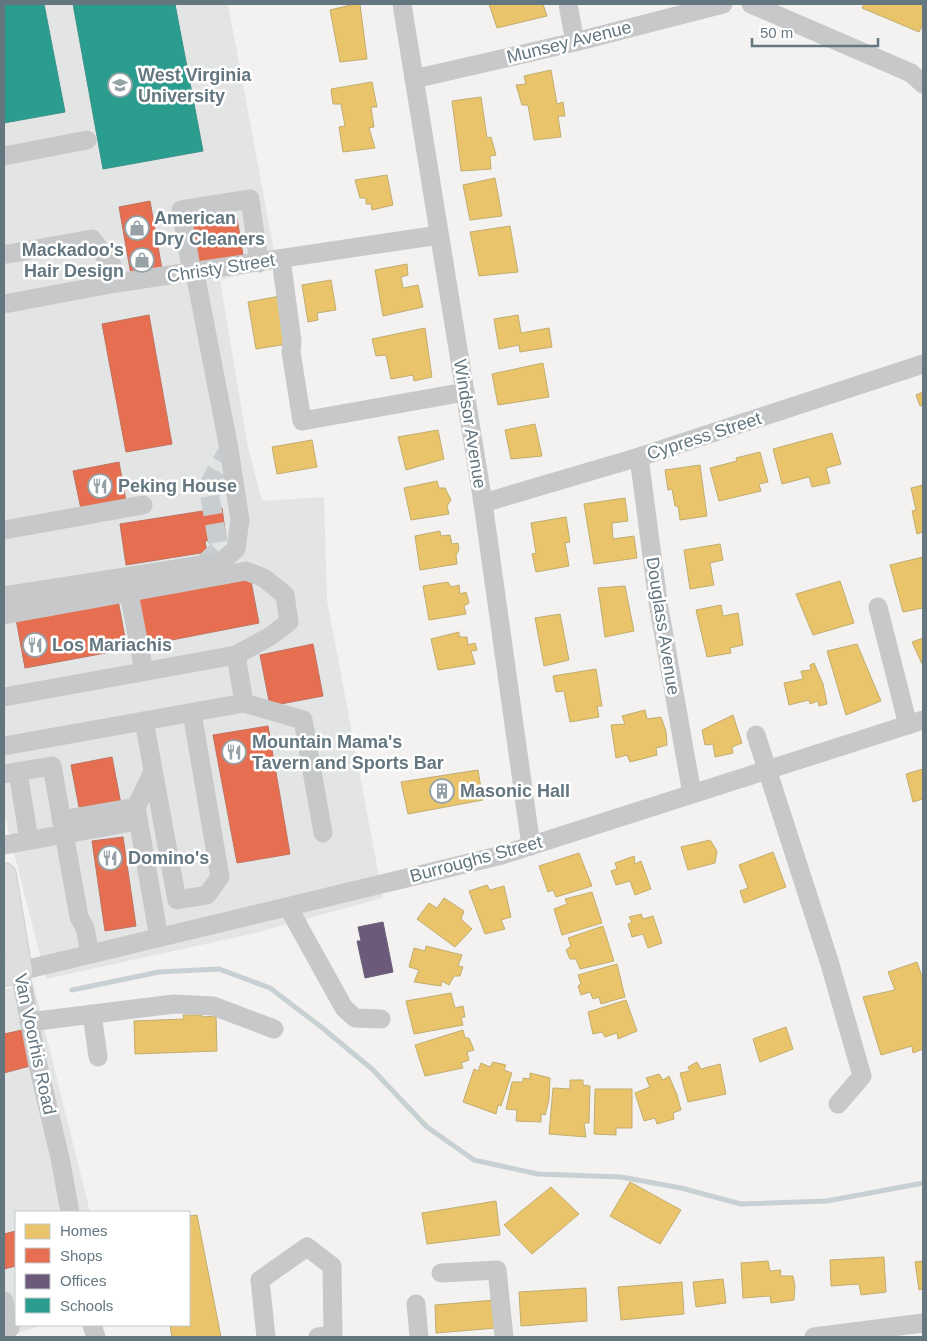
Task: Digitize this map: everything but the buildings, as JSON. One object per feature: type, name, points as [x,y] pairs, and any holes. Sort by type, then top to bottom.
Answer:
[{"type":"main road","name":"Van Voorhis Road","points":[[4,880],[12,972]]},
{"type":"street","name":"Windsor Avenue","points":[[402,4],[483,503],[531,846]]},
{"type":"street","points":[[568,4],[575,42]]},
{"type":"street","name":"Munsey Avenue","points":[[414,79],[575,42],[723,4]]},
{"type":"street","points":[[751,4],[911,73],[923,84]]},
{"type":"street","points":[[4,156],[88,140]]},
{"type":"street","points":[[4,596],[221,562],[236,550],[240,520],[229,449],[181,210],[250,199],[259,263]]},
{"type":"street","name":"Christy Street","points":[[4,304],[116,284],[439,235]]},
{"type":"street","points":[[4,254],[92,239],[112,265]]},
{"type":"street","points":[[281,259],[292,341],[291,352],[302,421],[465,392]]},
{"type":"street","name":"Cypress Street","points":[[483,503],[639,457],[923,364]]},
{"type":"street","name":"Douglass Avenue","points":[[639,457],[658,602],[692,794]]},
{"type":"street","points":[[4,530],[143,505]]},
{"type":"street","points":[[4,615],[246,571],[264,578],[285,595],[289,622],[269,637],[236,654],[4,697]]},
{"type":"street","points":[[129,593],[144,671]]},
{"type":"street","points":[[878,607],[916,722]]},
{"type":"street","points":[[236,654],[244,703]]},
{"type":"street","points":[[4,746],[244,703],[303,720],[323,833]]},
{"type":"street","points":[[144,721],[177,900],[207,895],[220,877],[192,713]]},
{"type":"street","name":"Burroughs Street","points":[[12,972],[502,855],[916,722]]},
{"type":"street","points":[[756,735],[829,961],[862,1076],[838,1104]]},
{"type":"street","points":[[30,840],[11,773],[52,766],[79,917],[85,928],[90,954]]},
{"type":"street","points":[[62,827],[71,841],[125,832],[137,814],[153,772]]},
{"type":"street","points":[[137,814],[159,938]]},
{"type":"street","points":[[4,845],[30,840],[62,827]]},
{"type":"street","points":[[288,907],[344,1008],[356,1018],[381,1019]]},
{"type":"street","name":"Van Voorhis Road","points":[[12,972],[29,1022],[60,1158],[70,1211]]},
{"type":"street","points":[[29,1022],[174,1004],[195,1004],[213,1006],[274,1029]]},
{"type":"street","points":[[92,1014],[98,1057]]},
{"type":"street","points":[[266,1337],[260,1280],[307,1247],[332,1266],[333,1335],[318,1337]]},
{"type":"street","points":[[440,1273],[497,1270],[504,1337]]},
{"type":"street","points":[[4,1301],[10,1328]]},
{"type":"street","points":[[416,1304],[419,1337]]},
{"type":"street","points":[[814,1337],[923,1322]]},
{"type":"shaded area","points":[[4,4],[228,4],[277,267],[220,280],[248,447],[262,501],[324,497],[327,600],[383,898],[251,934],[46,979],[4,813]]},
{"type":"shaded area","points":[[33,982],[90,1211],[15,1211],[15,1326],[41,1326],[4,1337],[4,990]]},
{"type":"waterway","points":[[72,990],[159,972],[219,969],[270,988],[372,1069],[427,1127],[474,1160],[538,1174],[621,1177],[681,1188],[741,1204],[827,1201],[923,1183]]},
{"type":"tunnel","points":[[204,564],[219,549],[208,486],[229,449]]},
{"type":"place","name":"West Virginia University","points":[[120,85]]},
{"type":"place","name":"American Dry Cleaners","points":[[137,228]]},
{"type":"place","name":"Mackadoo's Hair Design","points":[[142,260]]},
{"type":"place","name":"Peking House","points":[[100,486]]},
{"type":"place","name":"Los Mariachis","points":[[35,645]]},
{"type":"place","name":"Mountain Mama's Tavern and Sports Bar","points":[[234,752]]},
{"type":"place","name":"Masonic Hall","points":[[442,791]]},
{"type":"place","name":"Domino's","points":[[110,858]]}]
